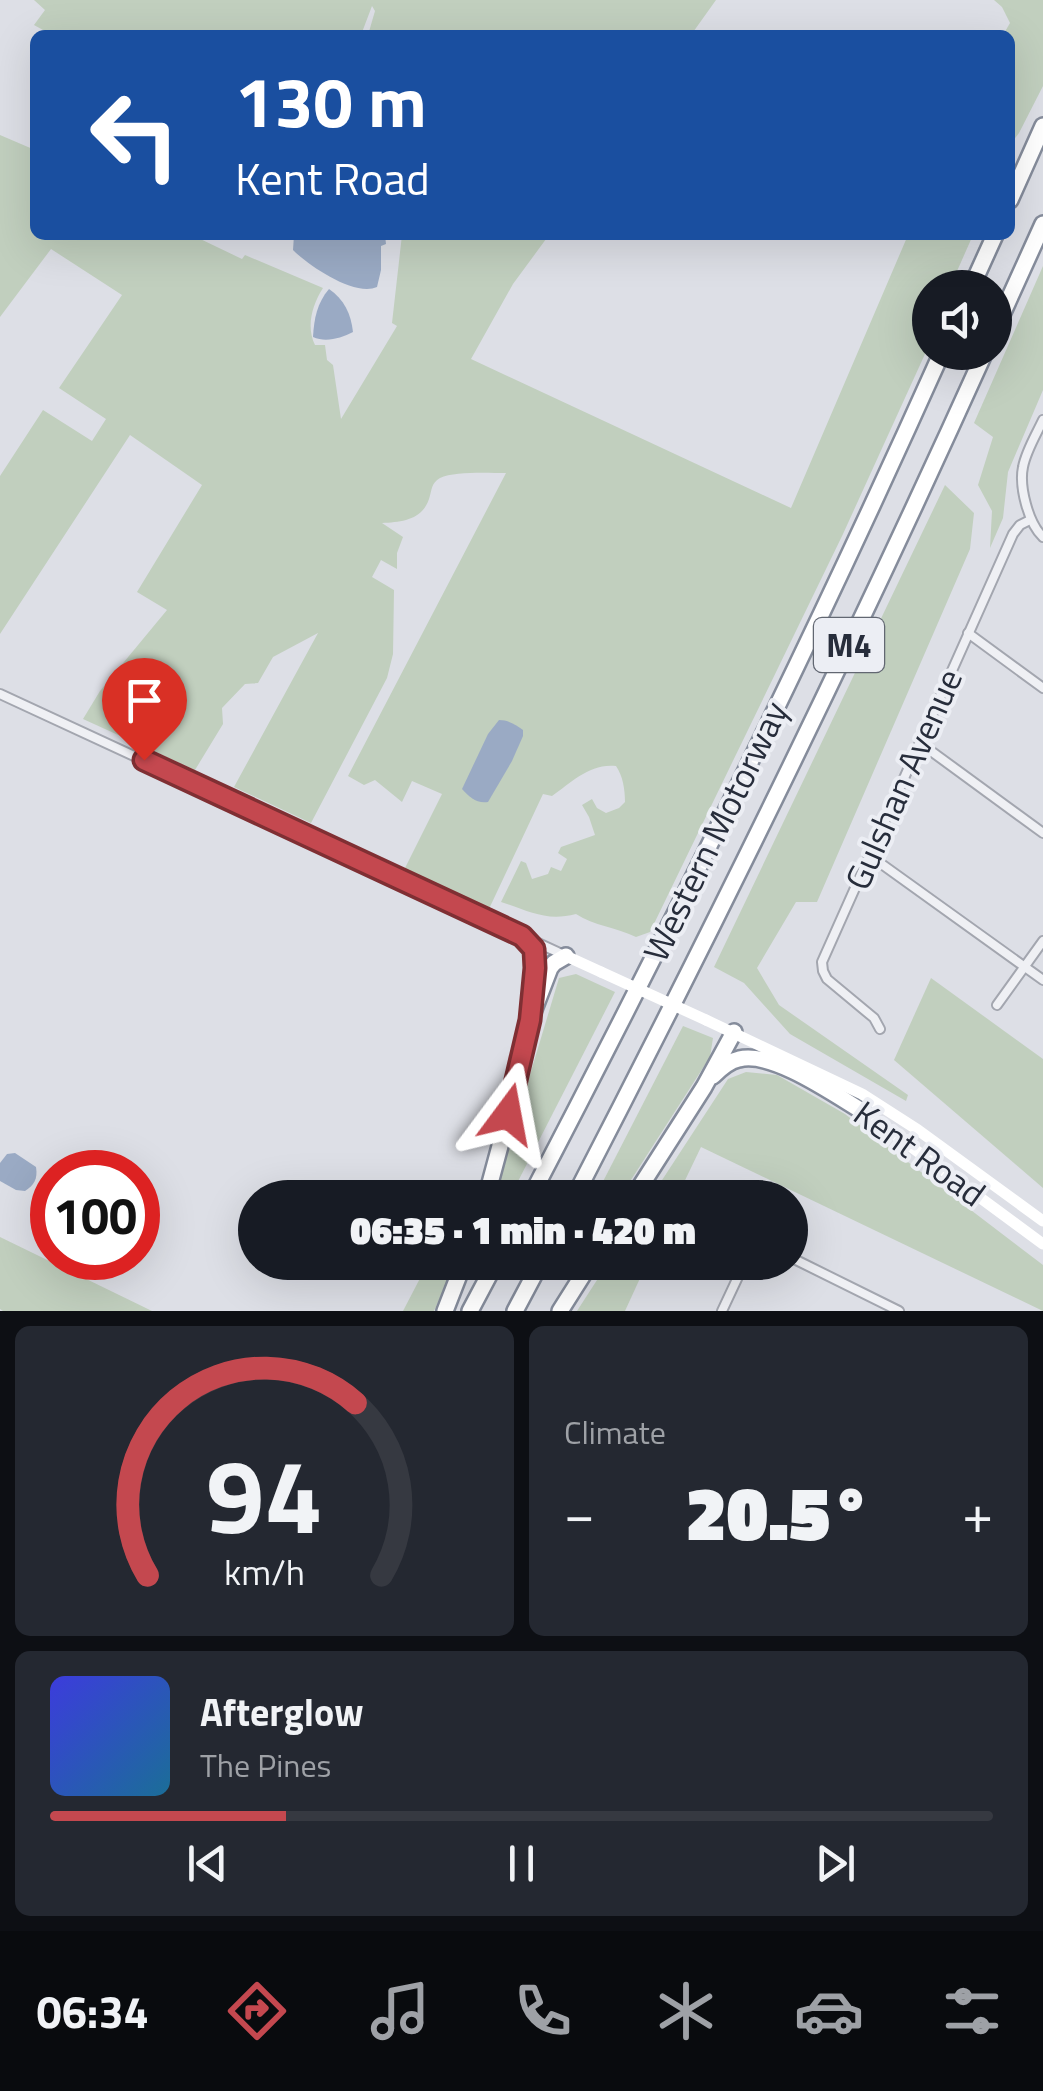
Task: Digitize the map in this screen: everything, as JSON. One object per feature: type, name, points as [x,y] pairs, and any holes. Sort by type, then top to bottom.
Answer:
[{"type":"highway","points":[[1015,189],[1043,126]]},
{"type":"highway","points":[[1012,292],[1043,224]]},
{"type":"highway","points":[[979,270],[992,240]]},
{"type":"highway","name":"Western Motorway","points":[[539,1180],[682,900],[934,370]]},
{"type":"highway","name":"Western Motorway","points":[[583,1180],[769,812],[977,370]]},
{"type":"highway","points":[[522,936],[536,955],[530,1020]]},
{"type":"highway","points":[[491,1180],[530,1020],[546,976],[554,963],[566,956]]},
{"type":"highway","points":[[645,1180],[734,1032]]},
{"type":"highway","points":[[704,1087],[730,1062],[757,1059],[787,1068],[867,1114]]},
{"type":"highway","points":[[445,1311],[457,1280]]},
{"type":"highway","points":[[470,1311],[486,1280]]},
{"type":"highway","points":[[515,1311],[531,1280]]},
{"type":"highway","points":[[560,1311],[580,1280]]},
{"type":"main road","name":"Kent Road","points":[[566,956],[836,1080],[888,1110],[1043,1222]]},
{"type":"main road","name":"Kent Road","points":[[796,1062],[1043,1244]]},
{"type":"street","points":[[1043,420],[1022,472],[1030,520],[1043,536]]},
{"type":"street","name":"Gulshan Avenue","points":[[880,1029],[874,1018],[827,979],[822,965],[1013,534],[1030,520]]},
{"type":"street","points":[[968,633],[1043,688]]},
{"type":"street","name":"Kent Road","points":[[0,694],[566,956]]},
{"type":"street","points":[[920,743],[1043,833]]},
{"type":"street","points":[[869,855],[1043,980]]},
{"type":"street","points":[[996,1005],[1043,941]]},
{"type":"street","points":[[808,1266],[900,1311]]},
{"type":"street","points":[[722,1311],[737,1280]]},
{"type":"street","points":[[876,1311],[880,1302]]},
{"type":"green space","points":[[34,0],[716,0],[695,30],[369,30],[375,11],[372,6],[363,30],[43,30],[34,25],[45,10]]},
{"type":"green space","points":[[994,0],[1043,0],[1043,86],[1015,138],[1015,30],[1006,30],[1010,23]]},
{"type":"green space","points":[[0,135],[30,148],[30,240],[202,240],[242,259],[245,255],[323,288],[313,309],[311,331],[315,345],[325,345],[327,360],[333,365],[341,419],[397,326],[392,323],[401,240],[545,240],[513,284],[471,359],[791,508],[906,240],[971,240],[958,270],[912,270],[912,370],[918,370],[843,534],[650,932],[636,937],[576,914],[546,916],[501,902],[521,861],[526,863],[532,879],[548,874],[551,867],[561,871],[567,859],[558,853],[561,847],[595,835],[582,805],[592,799],[606,813],[625,802],[616,766],[590,770],[552,796],[543,794],[488,911],[402,874],[442,794],[412,781],[402,802],[375,780],[364,785],[348,776],[506,473],[463,473],[440,478],[433,484],[426,506],[416,516],[382,523],[403,537],[397,569],[381,560],[372,577],[394,590],[393,654],[387,678],[311,823],[234,787],[318,633],[273,657],[258,683],[245,684],[222,708],[223,724],[195,770],[83,719],[100,691],[167,610],[137,592],[202,485],[130,435],[0,634],[0,476],[43,410],[92,441],[106,419],[59,388],[122,295],[51,249],[0,317]]},
{"type":"green space","points":[[1043,266],[1043,390],[1008,472],[1003,518],[990,548],[992,511],[978,485],[993,437],[974,423],[997,370],[1012,370],[1012,337]]},
{"type":"green space","points":[[945,485],[974,513],[970,549],[817,902],[796,902],[757,968],[779,1005],[908,1095],[906,1101],[790,1034],[744,983],[714,967]]},
{"type":"green space","points":[[576,974],[615,992],[519,1180],[498,1180],[559,978]]},
{"type":"green space","points":[[931,978],[1043,1059],[1043,1188],[894,1060]]},
{"type":"green space","points":[[683,1026],[713,1038],[710,1057],[631,1180],[604,1180]]},
{"type":"green space","points":[[746,1072],[777,1075],[845,1114],[1043,1265],[1043,1311],[808,1198],[808,1180],[770,1180],[701,1147],[685,1180],[662,1180],[728,1079]]},
{"type":"green space","points":[[0,1237],[30,1252],[30,1280],[88,1280],[152,1311],[3,1311]]},
{"type":"green space","points":[[419,1280],[448,1280],[434,1311],[403,1311]]},
{"type":"green space","points":[[597,1280],[639,1280],[625,1311],[577,1311]]},
{"type":"water","points":[[294,240],[386,240],[386,244],[381,246],[377,287],[368,289],[345,284],[293,250]]},
{"type":"water","points":[[329,289],[346,308],[353,332],[323,340],[313,337],[315,318]]},
{"type":"water","points":[[499,720],[518,726],[523,736],[488,802],[480,802],[462,789],[488,734]]},
{"type":"water","points":[[15,1153],[30,1163],[30,1187],[25,1191],[0,1181],[0,1163],[7,1154]]},
{"type":"route","points":[[144,760],[530,943],[536,955],[530,1020],[508,1114]]}]
